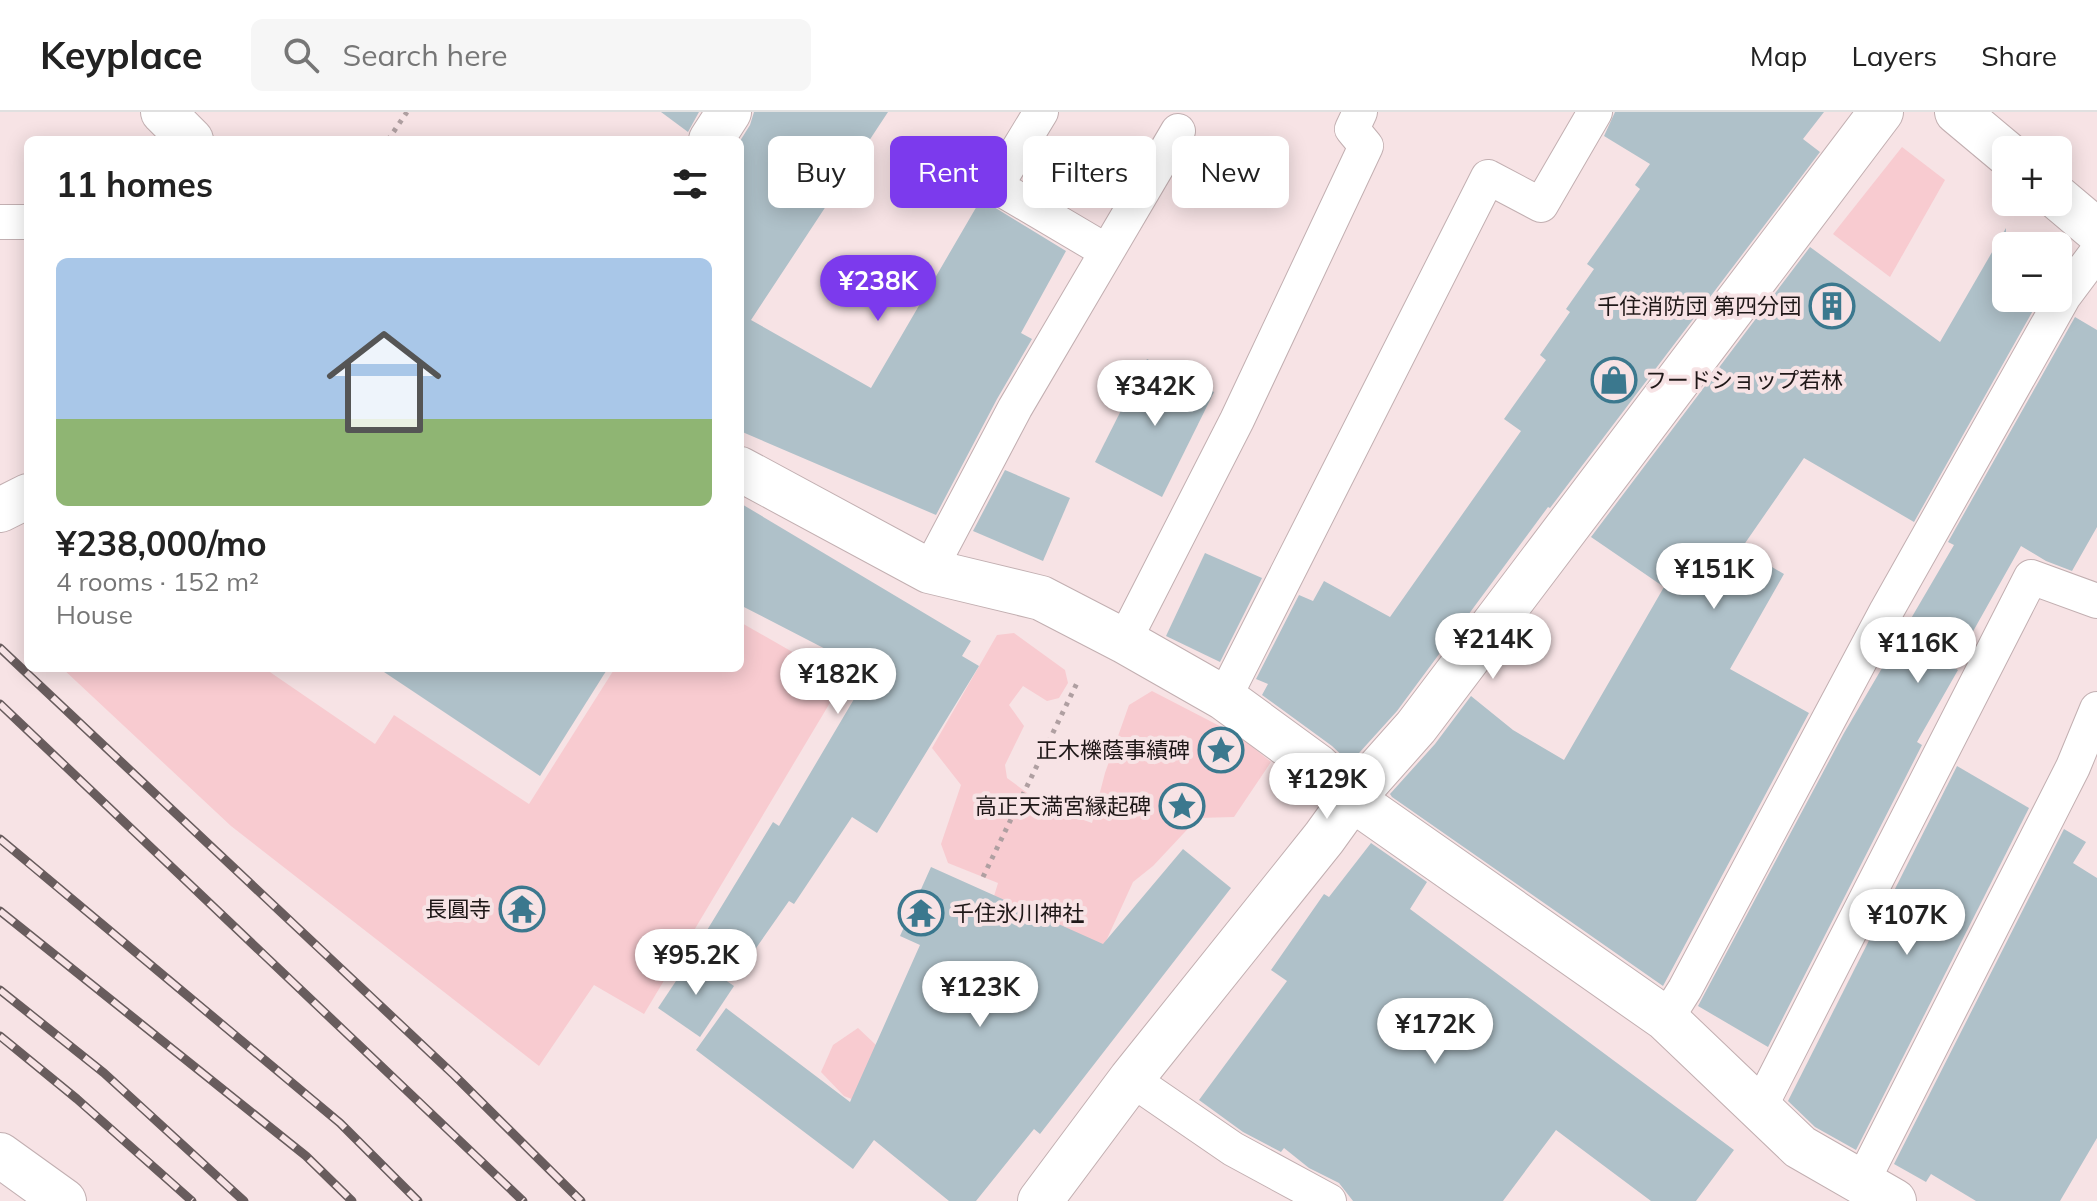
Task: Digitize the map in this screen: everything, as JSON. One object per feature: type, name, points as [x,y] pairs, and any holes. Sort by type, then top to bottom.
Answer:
[{"type":"street","points":[[163,112],[187,136]]},
{"type":"street","points":[[714,136],[729,112]]},
{"type":"street","points":[[1040,1201],[1131,1079],[1352,799],[1426,714],[1881,112]]},
{"type":"street","points":[[1957,112],[1992,141]]},
{"type":"street","points":[[2072,210],[2097,231]]},
{"type":"street","points":[[744,471],[929,571],[1041,598],[1114,635],[1224,698],[1317,766],[1352,799],[1666,1019],[1800,1147],[1878,1192]]},
{"type":"street","points":[[0,510],[24,498]]},
{"type":"street","points":[[0,1155],[64,1201]]},
{"type":"lane","points":[[1041,112],[996,186],[1106,251]]},
{"type":"lane","points":[[1114,635],[1237,420],[1366,146],[1352,129],[1360,112]]},
{"type":"lane","points":[[1224,698],[1488,177],[1541,205],[1595,112]]},
{"type":"lane","points":[[929,571],[1015,408],[1178,131]]},
{"type":"lane","points":[[0,222],[24,222]]},
{"type":"lane","points":[[1666,1019],[1685,989],[1910,569],[2064,296],[2097,252]]},
{"type":"lane","points":[[1760,1107],[2031,577],[2097,601]]},
{"type":"lane","points":[[1878,1192],[2097,709]]},
{"type":"lane","points":[[1131,1079],[1233,1149],[1329,1201]]},
{"type":"path","points":[[391,136],[407,112]]},
{"type":"path","points":[[983,877],[1114,635]]},
{"type":"shaded area","points":[[1902,147],[1945,180],[1890,277],[1833,234]]},
{"type":"shaded area","name":"長圓寺","points":[[744,624],[843,681],[644,1014],[594,985],[539,1066],[231,826],[66,672],[270,672],[375,744],[394,715],[529,804],[612,672],[744,672]]},
{"type":"shaded area","points":[[1014,633],[1065,670],[1068,683],[1059,698],[1047,701],[1023,686],[1009,705],[1024,726],[1005,765],[1007,778],[1045,806],[1092,823],[1105,773],[1129,705],[1152,691],[1239,736],[1271,762],[1234,817],[1198,818],[1153,866],[1133,882],[1085,987],[988,916],[998,883],[948,863],[941,844],[961,785],[932,748],[997,635]]},
{"type":"shaded area","points":[[858,1028],[877,1046],[867,1105],[844,1096],[821,1072],[833,1045]]},
{"type":"building","points":[[661,112],[699,112],[688,132]]},
{"type":"building","points":[[754,112],[888,112],[872,136],[768,136],[768,208],[825,208],[751,320],[871,388],[976,208],[996,208],[1066,251],[1021,333],[1032,339],[936,515],[744,433],[743,136]]},
{"type":"building","points":[[1615,112],[1824,112],[1803,139],[1820,152],[1548,507],[1397,711],[1350,763],[1332,746],[1262,695],[1268,684],[1256,679],[1299,595],[1313,601],[1324,581],[1390,617],[1521,431],[1504,419],[1546,360],[1540,355],[1570,312],[1566,309],[1594,269],[1587,264],[1640,189],[1635,185],[1650,164],[1604,136]]},
{"type":"building","points":[[1810,247],[1940,342],[1992,252],[1992,312],[2032,312],[1914,522],[1804,458],[1741,549],[1784,574],[1730,669],[1809,713],[1663,986],[1392,797],[1390,794],[1435,744],[1471,696],[1513,730],[1564,760],[1664,587],[1591,537]]},
{"type":"building","points":[[2075,317],[2097,330],[2097,527],[2072,571],[2046,561],[2021,546],[1953,667],[1958,670],[1917,742],[1922,745],[1768,1047],[1698,1006],[1844,733],[1954,545],[1948,542]]},
{"type":"building","points":[[1147,359],[1214,392],[1162,497],[1095,462]]},
{"type":"building","points":[[1005,470],[1070,498],[1043,561],[973,531]]},
{"type":"building","points":[[744,505],[971,641],[962,656],[979,666],[877,833],[852,817],[794,904],[789,901],[740,971],[698,945],[773,822],[779,826],[870,672],[744,607]]},
{"type":"building","points":[[1205,553],[1262,578],[1220,662],[1166,636]]},
{"type":"building","points":[[384,672],[605,672],[540,776]]},
{"type":"building","points":[[1957,766],[2029,808],[1856,1150],[1815,1127],[1788,1101]]},
{"type":"building","points":[[2064,829],[2086,842],[2073,863],[2097,878],[2097,1138],[2060,1201],[1976,1201],[1931,1174],[1926,1182],[1894,1164]]},
{"type":"building","points":[[1371,843],[1427,882],[1410,909],[1734,1150],[1696,1201],[1651,1201],[1556,1130],[1503,1201],[1353,1201],[1339,1183],[1309,1168],[1284,1148],[1281,1152],[1243,1132],[1199,1100],[1287,981],[1271,970],[1324,894],[1329,897]]},
{"type":"building","points":[[1183,849],[1231,888],[1040,1134],[1034,1129],[976,1201],[949,1201],[874,1140],[853,1169],[696,1050],[726,1008],[850,1102],[920,945],[900,936],[931,867],[1103,944]]},
{"type":"building","points":[[692,957],[734,986],[700,1037],[658,1008]]},
{"type":"railway","points":[[0,648],[24,671]]},
{"type":"railway","points":[[26,672],[454,1075],[581,1201]]},
{"type":"railway","points":[[0,704],[523,1201]]},
{"type":"railway","points":[[0,839],[340,1123],[418,1201]]},
{"type":"railway","points":[[0,911],[306,1156],[352,1201]]},
{"type":"railway","points":[[0,990],[104,1073],[244,1201]]},
{"type":"railway","points":[[0,1036],[77,1099],[192,1201]]},
{"type":"place","name":"千住消防団 第四分団","points":[[1832,306]]},
{"type":"place","name":"フードショップ若林","points":[[1614,380]]},
{"type":"place","name":"正木櫟蔭事績碑","points":[[1221,750]]},
{"type":"place","name":"高正天満宮縁起碑","points":[[1182,806]]},
{"type":"place","name":"長圓寺","points":[[522,909]]},
{"type":"place","name":"千住氷川神社","points":[[921,913]]}]
